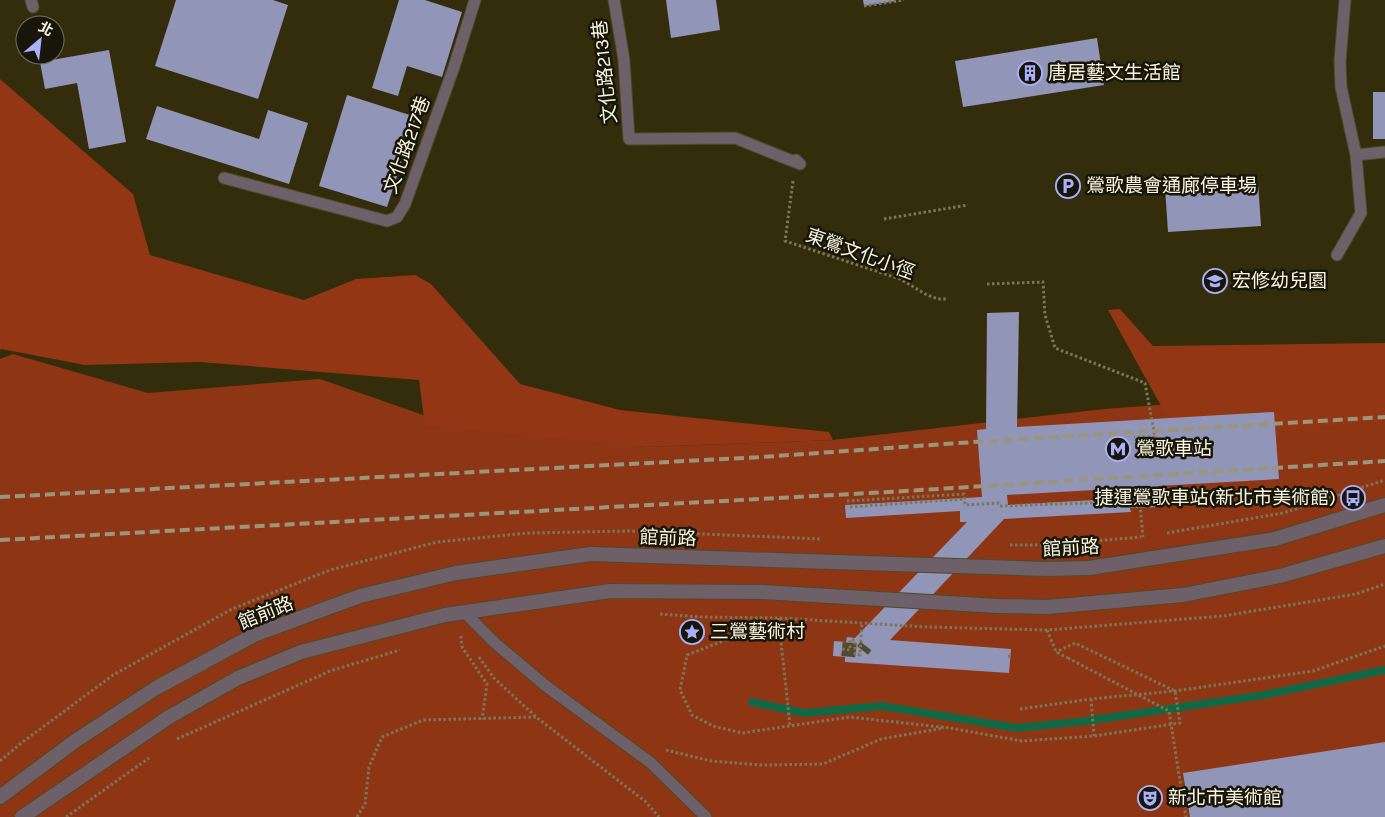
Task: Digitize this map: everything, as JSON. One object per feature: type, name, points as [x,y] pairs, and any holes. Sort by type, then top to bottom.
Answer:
[{"type":"street","name":"館前路","points":[[0,797],[76,741],[156,688],[254,636],[360,596],[456,573],[591,554],[1037,569],[1089,568],[1275,539],[1385,505]]},
{"type":"street","points":[[22,817],[169,717],[238,678],[308,650],[445,615],[610,591],[761,592],[998,606],[1047,607],[1183,595],[1280,576],[1385,546]]},
{"type":"lane","name":"文化路217巷","points":[[224,178],[387,221],[397,217],[405,204],[454,67],[475,0]]},
{"type":"lane","name":"文化路213巷","points":[[614,0],[624,60],[629,139],[735,138],[800,164],[796,160]]},
{"type":"lane","points":[[1337,255],[1361,213],[1356,155],[1342,87],[1340,61],[1345,0]]},
{"type":"lane","points":[[1356,155],[1385,152]]},
{"type":"lane","points":[[464,612],[495,643],[546,686],[651,763],[706,817]]},
{"type":"path","points":[[864,6],[904,0]]},
{"type":"path","name":"東鶯文化小徑","points":[[796,160],[785,241],[900,279],[927,295],[938,299],[947,299]]},
{"type":"path","points":[[884,219],[968,205]]},
{"type":"path","points":[[986,284],[1043,282],[1045,315],[1054,348],[1145,383],[1155,437],[1134,437]]},
{"type":"path","points":[[847,501],[964,494],[965,506],[1140,503],[1143,537]]},
{"type":"path","points":[[850,507],[965,499]]},
{"type":"path","points":[[1014,630],[1047,630],[1223,616],[1356,594],[1385,584]]},
{"type":"path","points":[[779,618],[784,682],[790,726]]},
{"type":"path","points":[[779,623],[733,637],[687,655],[680,690],[692,716],[713,726],[742,733],[850,717],[950,728],[1022,741],[1094,736],[1180,723],[1175,691]]},
{"type":"path","points":[[842,649],[850,650],[850,640],[855,640],[855,654],[860,655],[862,623]]},
{"type":"path","points":[[1047,630],[1056,652],[1170,711],[1186,817]]},
{"type":"path","points":[[466,639],[460,631],[462,647],[486,684],[482,719]]},
{"type":"path","points":[[1056,652],[1076,643],[1175,691]]},
{"type":"path","points":[[1020,709],[1091,699],[1175,691],[1313,671],[1385,646]]},
{"type":"path","points":[[478,654],[494,678],[536,717],[646,802],[659,817]]},
{"type":"path","points":[[1008,656],[1013,656]]},
{"type":"path","points":[[1091,699],[1094,736]]},
{"type":"path","points":[[357,817],[365,804],[369,767],[382,737],[423,720],[536,717]]},
{"type":"path","points":[[711,761],[762,765],[823,764],[881,739],[950,728]]},
{"type":"shaded area","points":[[0,79],[133,194],[150,255],[304,300],[356,279],[415,275],[431,284],[520,384],[620,410],[829,432],[833,440],[646,447],[425,426],[419,380],[200,362],[85,365],[1,349],[0,351]]},
{"type":"shaded area","points":[[1120,309],[1153,346],[1385,343],[1385,420],[1200,441],[1166,415],[1108,310]]},
{"type":"shaded area","name":"三鶯藝術村","points":[[13,354],[148,393],[320,379],[446,423],[646,447],[833,440],[1104,409],[1385,388],[1385,817],[0,817],[0,359]]},
{"type":"building","points":[[176,0],[273,0],[288,5],[258,99],[155,66]]},
{"type":"building","points":[[399,0],[425,0],[462,12],[442,77],[407,66],[398,96],[372,88]]},
{"type":"building","points":[[666,0],[716,0],[720,30],[671,38]]},
{"type":"building","points":[[863,0],[896,0],[896,1],[864,6]]},
{"type":"building","name":"唐居藝文生活館","points":[[1097,38],[1104,85],[963,107],[955,61]]},
{"type":"building","points":[[109,50],[126,142],[89,149],[77,83],[45,89],[41,65],[65,65],[65,58]]},
{"type":"building","points":[[1373,92],[1385,92],[1385,139],[1373,139]]},
{"type":"building","points":[[347,95],[416,117],[387,207],[319,186]]},
{"type":"building","points":[[157,106],[259,139],[268,110],[308,123],[289,184],[146,139]]},
{"type":"building","points":[[1258,182],[1261,226],[1168,232],[1165,188]]},
{"type":"building","points":[[1019,312],[1017,427],[1274,412],[1279,479],[1158,486],[1159,507],[1130,508],[1131,512],[1004,519],[890,640],[1011,649],[1009,673],[845,662],[845,657],[833,656],[834,641],[846,642],[847,637],[855,638],[967,522],[960,522],[960,511],[846,518],[845,505],[982,497],[977,430],[986,429],[987,313]],"holes":[[[1129,488],[1130,498],[1008,505],[1007,495]]]},
{"type":"building","name":"新北市美術館","points":[[1385,742],[1385,817],[1190,817],[1183,773]]},
{"type":"waterway","points":[[752,702],[804,713],[882,706],[1017,728],[1086,721],[1264,695],[1385,670]]},
{"type":"tunnel","points":[[842,649],[862,651],[866,646]]},
{"type":"railway","points":[[0,497],[762,457],[1385,417]]},
{"type":"railway","points":[[0,540],[889,492],[1385,461]]},
{"type":"place","name":"唐居藝文生活館","points":[[1030,73]]},
{"type":"place","name":"鶯歌農會通廊停車場","points":[[1068,186]]},
{"type":"place","name":"宏修幼兒園","points":[[1215,281]]},
{"type":"place","name":"鶯歌車站","points":[[1118,449]]},
{"type":"place","name":"捷運鶯歌車站(新北市美術館)","points":[[1353,498]]},
{"type":"place","name":"三鶯藝術村","points":[[692,632]]},
{"type":"place","name":"新北市美術館","points":[[1150,798]]}]
